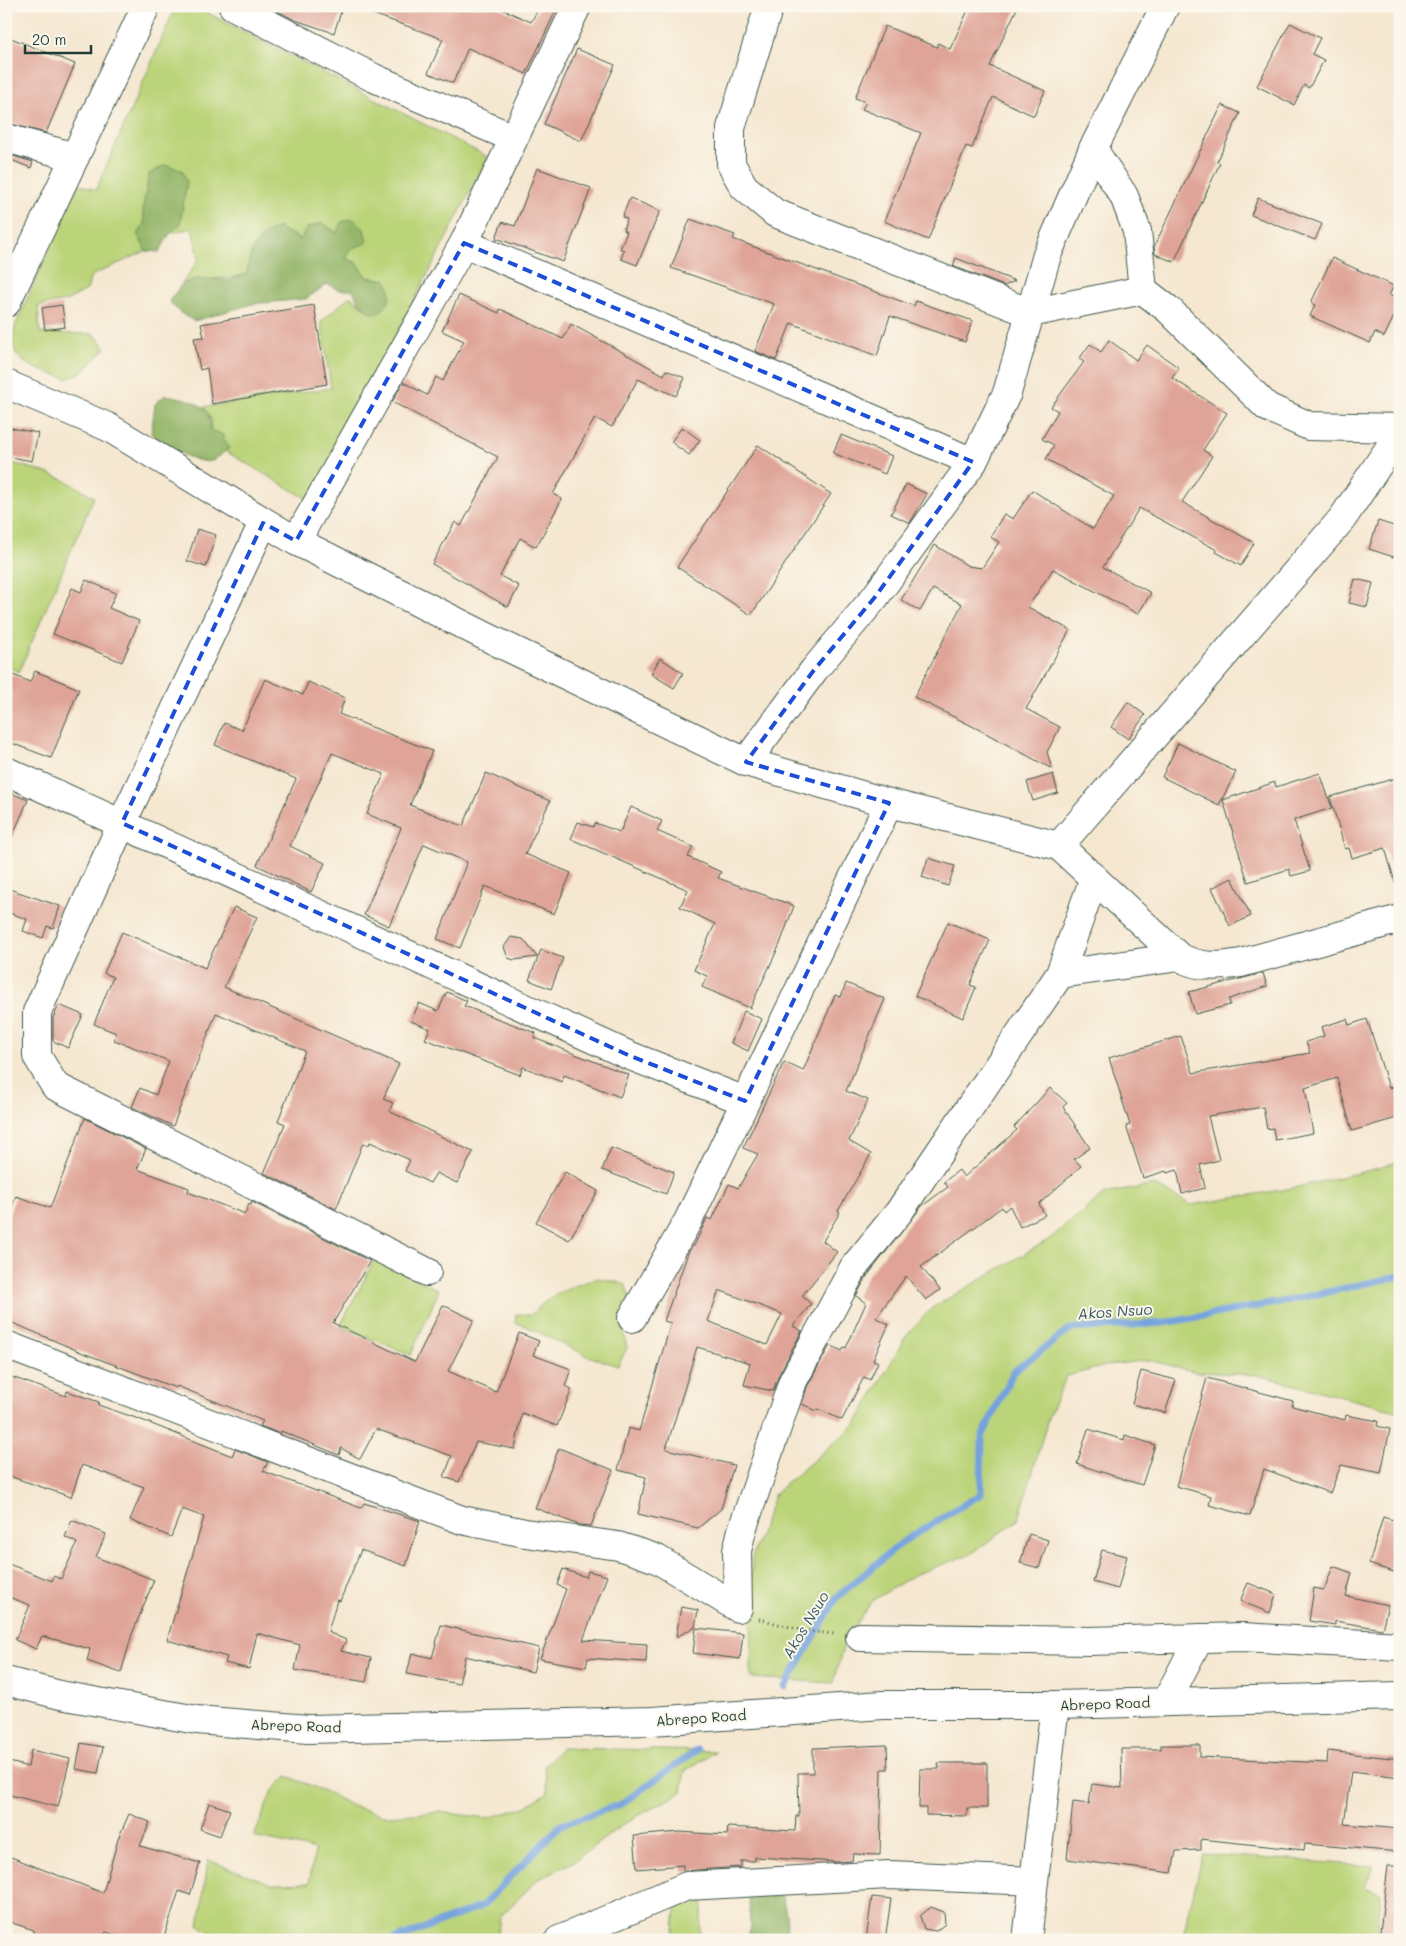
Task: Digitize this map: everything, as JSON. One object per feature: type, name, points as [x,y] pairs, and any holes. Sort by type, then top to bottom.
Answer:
[{"type":"street","points":[[6,303],[146,6]]},
{"type":"street","points":[[233,6],[374,78],[513,138]]},
{"type":"street","points":[[296,541],[464,243],[577,6]]},
{"type":"street","points":[[746,762],[814,670],[875,597],[973,462],[1007,393],[1047,255],[1093,149],[1165,6]]},
{"type":"street","points":[[765,8],[731,128],[731,164],[744,188],[775,213],[1030,313],[1144,290]]},
{"type":"street","points":[[6,138],[75,157]]},
{"type":"street","points":[[1093,149],[1128,204],[1137,231],[1144,290],[1169,310],[1267,407],[1309,426],[1400,428]]},
{"type":"street","points":[[464,243],[973,462]]},
{"type":"street","points":[[6,384],[108,426],[263,523],[296,541],[503,645],[746,762],[889,803],[1059,846],[1179,957],[1192,964],[1216,967],[1241,963],[1400,919]]},
{"type":"street","points":[[1059,846],[1342,519],[1400,432]]},
{"type":"street","points":[[263,523],[122,823],[37,1012],[37,1056],[55,1086],[427,1272]]},
{"type":"street","points":[[6,771],[628,1055],[744,1101]]},
{"type":"street","points":[[632,1318],[688,1220],[889,803]]},
{"type":"street","points":[[738,1608],[737,1551],[740,1537],[793,1381],[854,1267],[898,1212],[1060,974],[1094,878]]},
{"type":"street","points":[[1060,974],[1179,957]]},
{"type":"street","points":[[6,1345],[462,1520],[525,1533],[618,1546],[640,1553],[657,1560],[738,1608]]},
{"type":"street","points":[[860,1637],[1088,1641],[1243,1637],[1400,1646]]},
{"type":"street","points":[[1166,1702],[1198,1638]]},
{"type":"street","name":"Abrepo Road","points":[[6,1680],[60,1696],[197,1720],[308,1729],[652,1721],[883,1705],[1055,1705],[1400,1696]]},
{"type":"street","points":[[1027,1940],[1055,1705]]},
{"type":"street","points":[[559,1940],[687,1886],[888,1875],[1034,1881]]},
{"type":"path","points":[[738,1608],[756,1618],[804,1631],[860,1637]]},
{"type":"highlighted area","points":[[464,243],[973,462],[875,597],[814,670],[746,762],[889,803],[745,1101],[628,1055],[122,823],[263,523],[296,541]]},
{"type":"green space","points":[[176,6],[194,6],[488,157],[311,501],[225,451],[229,448],[210,430],[212,420],[204,407],[331,388],[321,322],[350,296],[370,313],[386,280],[366,277],[358,264],[346,258],[351,248],[337,233],[322,223],[307,228],[301,240],[292,234],[250,255],[247,274],[198,280],[182,284],[199,259],[192,228],[167,234],[182,203],[187,182],[143,207],[144,224],[138,235],[146,251],[91,276],[87,290],[66,301],[38,306],[40,333],[94,334],[106,348],[85,370],[68,379],[26,363],[18,356],[14,348],[13,337],[16,324],[78,184],[96,190]]},
{"type":"green space","points":[[165,165],[182,170],[187,182],[180,225],[170,234],[159,252],[146,251],[138,235],[144,224],[143,207],[149,174]]},
{"type":"green space","points":[[353,219],[364,229],[367,243],[352,248],[346,258],[358,264],[366,277],[386,280],[390,290],[390,298],[379,313],[370,313],[358,301],[353,290],[339,290],[327,284],[306,299],[252,304],[194,321],[179,312],[169,301],[182,284],[195,279],[229,280],[246,274],[252,251],[258,241],[278,227],[300,240],[307,228],[322,223],[337,233],[341,222]]},
{"type":"green space","points":[[165,395],[197,403],[208,414],[210,430],[222,434],[229,448],[214,460],[200,461],[181,453],[151,434],[155,404]]},
{"type":"green space","points":[[6,462],[52,475],[73,484],[94,497],[19,672],[6,666]]},
{"type":"green space","points":[[1400,1161],[1400,1412],[1257,1375],[1196,1372],[1149,1360],[1110,1365],[1067,1376],[1049,1415],[1019,1519],[971,1554],[916,1574],[873,1600],[845,1641],[833,1683],[751,1678],[752,1558],[775,1493],[856,1424],[906,1336],[932,1308],[1048,1240],[1104,1194],[1154,1185],[1191,1205],[1293,1188],[1375,1169]]},
{"type":"green space","points":[[375,1259],[439,1290],[411,1355],[340,1326]]},
{"type":"green space","points":[[598,1278],[625,1284],[630,1299],[624,1334],[627,1348],[618,1366],[588,1356],[515,1323],[516,1314],[531,1315],[548,1299],[574,1286]]},
{"type":"green space","points":[[561,1748],[716,1751],[685,1771],[682,1792],[625,1823],[573,1862],[537,1880],[500,1917],[497,1940],[224,1940],[199,1926],[208,1860],[272,1884],[309,1883],[315,1850],[254,1837],[272,1791],[287,1776],[322,1790],[352,1806],[387,1816],[439,1812],[488,1818],[525,1807],[548,1792],[544,1767]]},
{"type":"green space","points":[[1203,1854],[1373,1866],[1365,1887],[1381,1894],[1376,1940],[1182,1940]]},
{"type":"green space","points":[[779,1890],[786,1915],[785,1940],[748,1940],[750,1927],[749,1894]]},
{"type":"green space","points":[[703,1897],[699,1940],[673,1940],[676,1909]]},
{"type":"building","points":[[268,6],[343,6],[334,33],[295,20]]},
{"type":"building","points":[[360,6],[495,6],[531,22],[540,6],[558,6],[526,74],[468,48],[453,83],[428,73],[443,39],[359,9]]},
{"type":"building","points":[[970,6],[1018,6],[990,66],[1045,91],[1034,116],[993,97],[972,148],[966,146],[928,240],[884,221],[921,133],[862,109],[866,102],[855,98],[885,26],[937,47],[938,43],[950,49]]},
{"type":"building","points":[[1290,23],[1320,38],[1312,54],[1324,60],[1309,88],[1304,85],[1294,105],[1257,86]]},
{"type":"building","points":[[6,36],[75,64],[46,133],[6,123]]},
{"type":"building","points":[[577,49],[615,65],[581,141],[544,124]]},
{"type":"building","points":[[1222,105],[1240,113],[1217,162],[1220,163],[1174,262],[1155,254],[1154,247]]},
{"type":"building","points":[[6,154],[33,162],[31,168],[6,158]]},
{"type":"building","points":[[537,168],[591,188],[563,262],[496,238],[502,222],[515,226]]},
{"type":"building","points":[[630,198],[660,211],[637,265],[621,259],[624,250],[620,249],[627,232],[623,230],[627,219],[622,217]]},
{"type":"building","points":[[1258,198],[1322,224],[1315,240],[1251,215]]},
{"type":"building","points":[[690,219],[735,235],[733,239],[914,306],[916,301],[973,321],[965,342],[890,316],[877,356],[791,323],[776,360],[755,351],[774,304],[671,268]]},
{"type":"building","points":[[956,258],[1015,281],[1004,286],[953,266]]},
{"type":"building","points":[[1332,258],[1394,286],[1389,295],[1400,300],[1400,304],[1384,337],[1375,332],[1370,343],[1310,316],[1315,305],[1311,303]]},
{"type":"building","points":[[459,295],[499,313],[500,309],[563,339],[571,324],[664,375],[666,370],[685,378],[676,396],[638,379],[612,427],[595,418],[553,494],[562,499],[536,547],[520,538],[500,576],[519,586],[508,607],[432,564],[455,522],[461,526],[498,457],[392,402],[403,382],[427,395],[436,377],[443,381],[464,341],[442,331]]},
{"type":"building","points":[[62,305],[65,327],[45,330],[42,308]]},
{"type":"building","points":[[314,305],[327,384],[212,404],[207,368],[200,370],[194,338],[204,337],[201,324]]},
{"type":"building","points":[[1109,340],[1136,360],[1147,345],[1179,368],[1172,378],[1227,413],[1203,450],[1212,456],[1182,502],[1254,543],[1241,566],[1216,552],[1217,550],[1139,508],[1103,567],[1151,593],[1138,614],[1053,569],[1028,607],[1070,630],[1026,709],[1060,727],[1047,752],[1052,769],[914,697],[962,604],[933,589],[920,611],[901,600],[935,545],[968,566],[982,568],[999,542],[990,537],[1004,514],[1013,519],[1032,490],[1093,529],[1114,496],[1046,459],[1054,445],[1042,439],[1058,411],[1051,407],[1084,362],[1079,359],[1090,344],[1101,352]]},
{"type":"building","points":[[6,427],[38,433],[32,461],[6,456]]},
{"type":"building","points":[[682,427],[700,440],[689,455],[671,442]]},
{"type":"building","points":[[841,435],[892,456],[885,474],[833,453]]},
{"type":"building","points":[[758,445],[831,494],[751,615],[677,567]]},
{"type":"building","points":[[906,484],[927,494],[910,523],[891,514]]},
{"type":"building","points":[[1378,521],[1400,528],[1400,559],[1369,549]]},
{"type":"building","points":[[197,529],[216,535],[206,567],[187,561]]},
{"type":"building","points":[[1355,579],[1373,583],[1367,607],[1349,603]]},
{"type":"building","points":[[86,580],[116,593],[109,608],[139,621],[122,662],[53,634],[72,588],[81,592]]},
{"type":"building","points":[[660,658],[683,673],[674,688],[651,674]]},
{"type":"building","points":[[35,671],[79,689],[51,758],[6,741],[6,672],[30,682]]},
{"type":"building","points":[[265,679],[303,695],[308,682],[345,698],[339,714],[432,751],[410,805],[463,826],[486,773],[550,801],[525,854],[571,873],[554,914],[485,886],[460,948],[437,939],[467,862],[424,844],[389,926],[364,915],[401,828],[367,814],[384,774],[332,753],[290,846],[325,863],[311,892],[257,865],[296,779],[215,745],[224,723],[242,730]]},
{"type":"building","points":[[1128,702],[1145,715],[1128,739],[1111,727]]},
{"type":"building","points":[[1178,743],[1236,772],[1219,805],[1162,777]]},
{"type":"building","points":[[1320,773],[1332,808],[1294,820],[1310,871],[1291,876],[1289,869],[1248,882],[1223,800],[1275,782],[1276,787]]},
{"type":"building","points":[[1053,774],[1058,793],[1033,801],[1027,782]]},
{"type":"building","points":[[1400,777],[1400,882],[1395,882],[1385,848],[1352,858],[1349,848],[1345,849],[1330,797]]},
{"type":"building","points":[[6,791],[28,800],[6,851]]},
{"type":"building","points":[[631,807],[662,821],[657,831],[693,847],[688,857],[721,872],[718,878],[794,906],[780,944],[750,1008],[702,987],[707,976],[694,970],[715,924],[680,907],[688,890],[571,839],[578,822],[593,827],[595,823],[620,832]]},
{"type":"building","points":[[928,858],[955,866],[948,886],[922,877]]},
{"type":"building","points":[[1232,878],[1251,916],[1230,926],[1212,888]]},
{"type":"building","points":[[6,888],[60,906],[53,928],[47,926],[43,938],[23,931],[27,919],[6,912]]},
{"type":"building","points":[[234,907],[257,917],[224,987],[399,1064],[383,1099],[393,1103],[389,1111],[473,1152],[457,1183],[436,1173],[430,1183],[405,1171],[410,1160],[370,1142],[369,1145],[363,1143],[336,1209],[264,1173],[285,1124],[278,1121],[305,1051],[216,1013],[173,1126],[132,1107],[140,1088],[156,1095],[169,1061],[114,1040],[116,1033],[94,1024],[113,977],[104,973],[122,932],[205,968]]},
{"type":"building","points":[[948,922],[990,940],[970,985],[976,987],[963,1018],[915,996]]},
{"type":"building","points":[[511,937],[523,939],[537,957],[514,960],[508,958],[504,947]]},
{"type":"building","points":[[541,950],[563,958],[551,989],[529,980]]},
{"type":"building","points":[[1263,973],[1267,986],[1229,999],[1230,1005],[1195,1014],[1189,992]]},
{"type":"building","points":[[846,983],[885,999],[846,1091],[868,1100],[849,1141],[871,1154],[823,1241],[837,1252],[802,1296],[811,1304],[793,1326],[802,1331],[779,1374],[773,1391],[744,1385],[750,1363],[697,1347],[666,1449],[734,1465],[721,1509],[698,1528],[638,1514],[646,1477],[618,1470],[628,1428],[639,1431],[671,1323],[664,1321],[688,1253],[692,1246],[694,1246],[707,1218],[712,1220],[729,1184],[738,1188],[758,1154],[743,1148],[784,1062],[803,1071],[835,995],[841,997]],"holes":[[[719,1290],[782,1314],[767,1345],[708,1321]]]},
{"type":"building","points":[[447,992],[467,1001],[464,1006],[536,1033],[534,1038],[629,1075],[620,1097],[564,1075],[562,1082],[523,1067],[520,1075],[425,1039],[430,1029],[411,1021],[419,1003],[438,1011]]},
{"type":"building","points":[[59,1005],[83,1015],[68,1048],[53,1041],[53,1018]]},
{"type":"building","points":[[744,1011],[762,1019],[748,1051],[731,1043]]},
{"type":"building","points":[[1347,1019],[1349,1025],[1367,1019],[1389,1088],[1400,1085],[1400,1117],[1352,1131],[1337,1078],[1305,1088],[1313,1133],[1275,1140],[1273,1128],[1267,1129],[1263,1107],[1208,1116],[1219,1160],[1200,1165],[1205,1188],[1182,1194],[1177,1170],[1167,1173],[1166,1171],[1143,1178],[1126,1126],[1130,1125],[1109,1058],[1181,1036],[1193,1073],[1310,1053],[1306,1042],[1324,1036],[1321,1027]]},
{"type":"building","points":[[1050,1088],[1067,1103],[1063,1107],[1090,1148],[1074,1159],[1081,1166],[1039,1204],[1045,1215],[1020,1227],[1010,1206],[1004,1211],[1002,1207],[921,1267],[940,1290],[926,1300],[906,1276],[876,1318],[889,1324],[873,1360],[878,1362],[870,1380],[864,1377],[842,1420],[802,1404],[807,1387],[830,1345],[842,1351],[844,1347],[846,1348],[866,1303],[856,1296],[867,1276],[922,1206],[948,1187],[944,1182],[959,1170],[964,1177],[1017,1130],[1014,1127]]},
{"type":"building","points":[[85,1118],[146,1149],[137,1169],[189,1188],[188,1192],[245,1214],[249,1204],[251,1205],[252,1202],[370,1261],[333,1323],[415,1362],[443,1305],[474,1320],[448,1371],[496,1392],[519,1333],[539,1341],[533,1355],[571,1369],[565,1386],[572,1389],[557,1426],[522,1413],[515,1449],[476,1442],[459,1482],[444,1477],[452,1456],[376,1429],[360,1459],[341,1448],[339,1455],[281,1431],[280,1434],[260,1426],[263,1421],[239,1411],[177,1386],[176,1388],[83,1353],[6,1320],[6,1221],[16,1196],[50,1208]]},
{"type":"building","points":[[611,1148],[674,1172],[666,1194],[602,1170]]},
{"type":"building","points":[[565,1172],[598,1191],[569,1240],[536,1222]]},
{"type":"building","points":[[1141,1371],[1176,1380],[1165,1413],[1132,1404]]},
{"type":"building","points":[[6,1375],[66,1396],[67,1391],[99,1402],[98,1405],[232,1456],[235,1449],[268,1462],[263,1471],[361,1508],[364,1503],[420,1521],[406,1566],[361,1550],[340,1601],[337,1600],[328,1632],[346,1640],[341,1651],[371,1658],[366,1682],[295,1670],[300,1645],[257,1633],[249,1669],[225,1663],[227,1657],[167,1640],[204,1517],[182,1509],[171,1537],[130,1520],[144,1487],[82,1465],[71,1497],[6,1475]]},
{"type":"building","points":[[1207,1378],[1293,1401],[1292,1406],[1345,1420],[1346,1415],[1378,1421],[1377,1426],[1390,1429],[1381,1473],[1341,1465],[1330,1493],[1264,1469],[1250,1516],[1209,1505],[1211,1496],[1176,1486]]},
{"type":"building","points":[[1088,1429],[1124,1440],[1125,1435],[1155,1445],[1142,1485],[1077,1464]]},
{"type":"building","points":[[559,1448],[613,1470],[591,1526],[579,1525],[535,1508]]},
{"type":"building","points":[[1383,1517],[1400,1522],[1400,1574],[1369,1564]]},
{"type":"building","points":[[72,1520],[106,1534],[96,1557],[154,1580],[132,1634],[121,1673],[87,1661],[90,1649],[42,1636],[36,1649],[15,1640],[30,1605],[6,1596],[6,1563],[52,1581],[54,1576],[61,1579],[77,1543],[65,1537]]},
{"type":"building","points":[[1029,1534],[1048,1540],[1039,1568],[1020,1563]]},
{"type":"building","points":[[1102,1550],[1127,1556],[1118,1589],[1093,1582]]},
{"type":"building","points":[[1333,1566],[1352,1573],[1346,1596],[1388,1605],[1382,1629],[1335,1621],[1335,1625],[1309,1621],[1314,1588],[1324,1590]]},
{"type":"building","points":[[563,1569],[586,1577],[588,1571],[607,1576],[583,1640],[647,1644],[646,1662],[588,1658],[586,1667],[540,1659],[566,1589],[557,1585]]},
{"type":"building","points":[[1248,1583],[1276,1594],[1270,1613],[1240,1601]]},
{"type":"building","points":[[681,1607],[698,1610],[695,1627],[676,1637]]},
{"type":"building","points":[[441,1625],[539,1648],[533,1672],[465,1656],[459,1684],[407,1674],[412,1653],[432,1658]]},
{"type":"building","points":[[696,1628],[743,1633],[740,1659],[693,1653]]},
{"type":"building","points":[[81,1743],[103,1747],[98,1773],[76,1769]]},
{"type":"building","points":[[887,1745],[888,1769],[882,1769],[880,1855],[853,1854],[852,1861],[838,1862],[755,1857],[755,1861],[741,1861],[741,1867],[683,1871],[683,1865],[637,1869],[634,1836],[680,1832],[727,1835],[728,1827],[795,1831],[796,1816],[799,1816],[798,1773],[813,1773],[813,1748]]},
{"type":"building","points":[[1161,1745],[1200,1745],[1200,1757],[1327,1763],[1328,1751],[1400,1759],[1400,1777],[1351,1771],[1344,1824],[1400,1829],[1400,1852],[1305,1844],[1304,1850],[1201,1839],[1201,1850],[1176,1851],[1172,1873],[1067,1859],[1073,1802],[1089,1804],[1092,1784],[1122,1788],[1121,1749],[1161,1749]]},
{"type":"building","points":[[31,1750],[70,1759],[58,1807],[6,1794],[6,1761],[28,1767]]},
{"type":"building","points":[[938,1763],[987,1763],[987,1808],[967,1808],[967,1816],[926,1815],[926,1808],[919,1808],[920,1769],[939,1769]]},
{"type":"building","points":[[209,1803],[230,1810],[220,1836],[200,1829]]},
{"type":"building","points":[[129,1814],[150,1822],[140,1846],[200,1863],[190,1895],[179,1891],[163,1940],[131,1940],[106,1932],[102,1940],[30,1940],[34,1930],[6,1921],[6,1855],[103,1893],[118,1839]]},
{"type":"building","points":[[1388,1866],[1400,1866],[1400,1940],[1379,1940]]},
{"type":"building","points":[[872,1897],[891,1899],[885,1940],[866,1940]]},
{"type":"building","points":[[931,1907],[944,1912],[945,1924],[936,1931],[924,1929],[920,1916]]},
{"type":"waterway","name":"Akos Nsuo","points":[[785,1687],[837,1597],[904,1541],[981,1494],[982,1437],[1014,1371],[1070,1329],[1164,1323],[1281,1302],[1400,1276]]},
{"type":"waterway","name":"Akos Nsuo","points":[[394,1940],[482,1906],[561,1825],[621,1804],[697,1750]]}]
